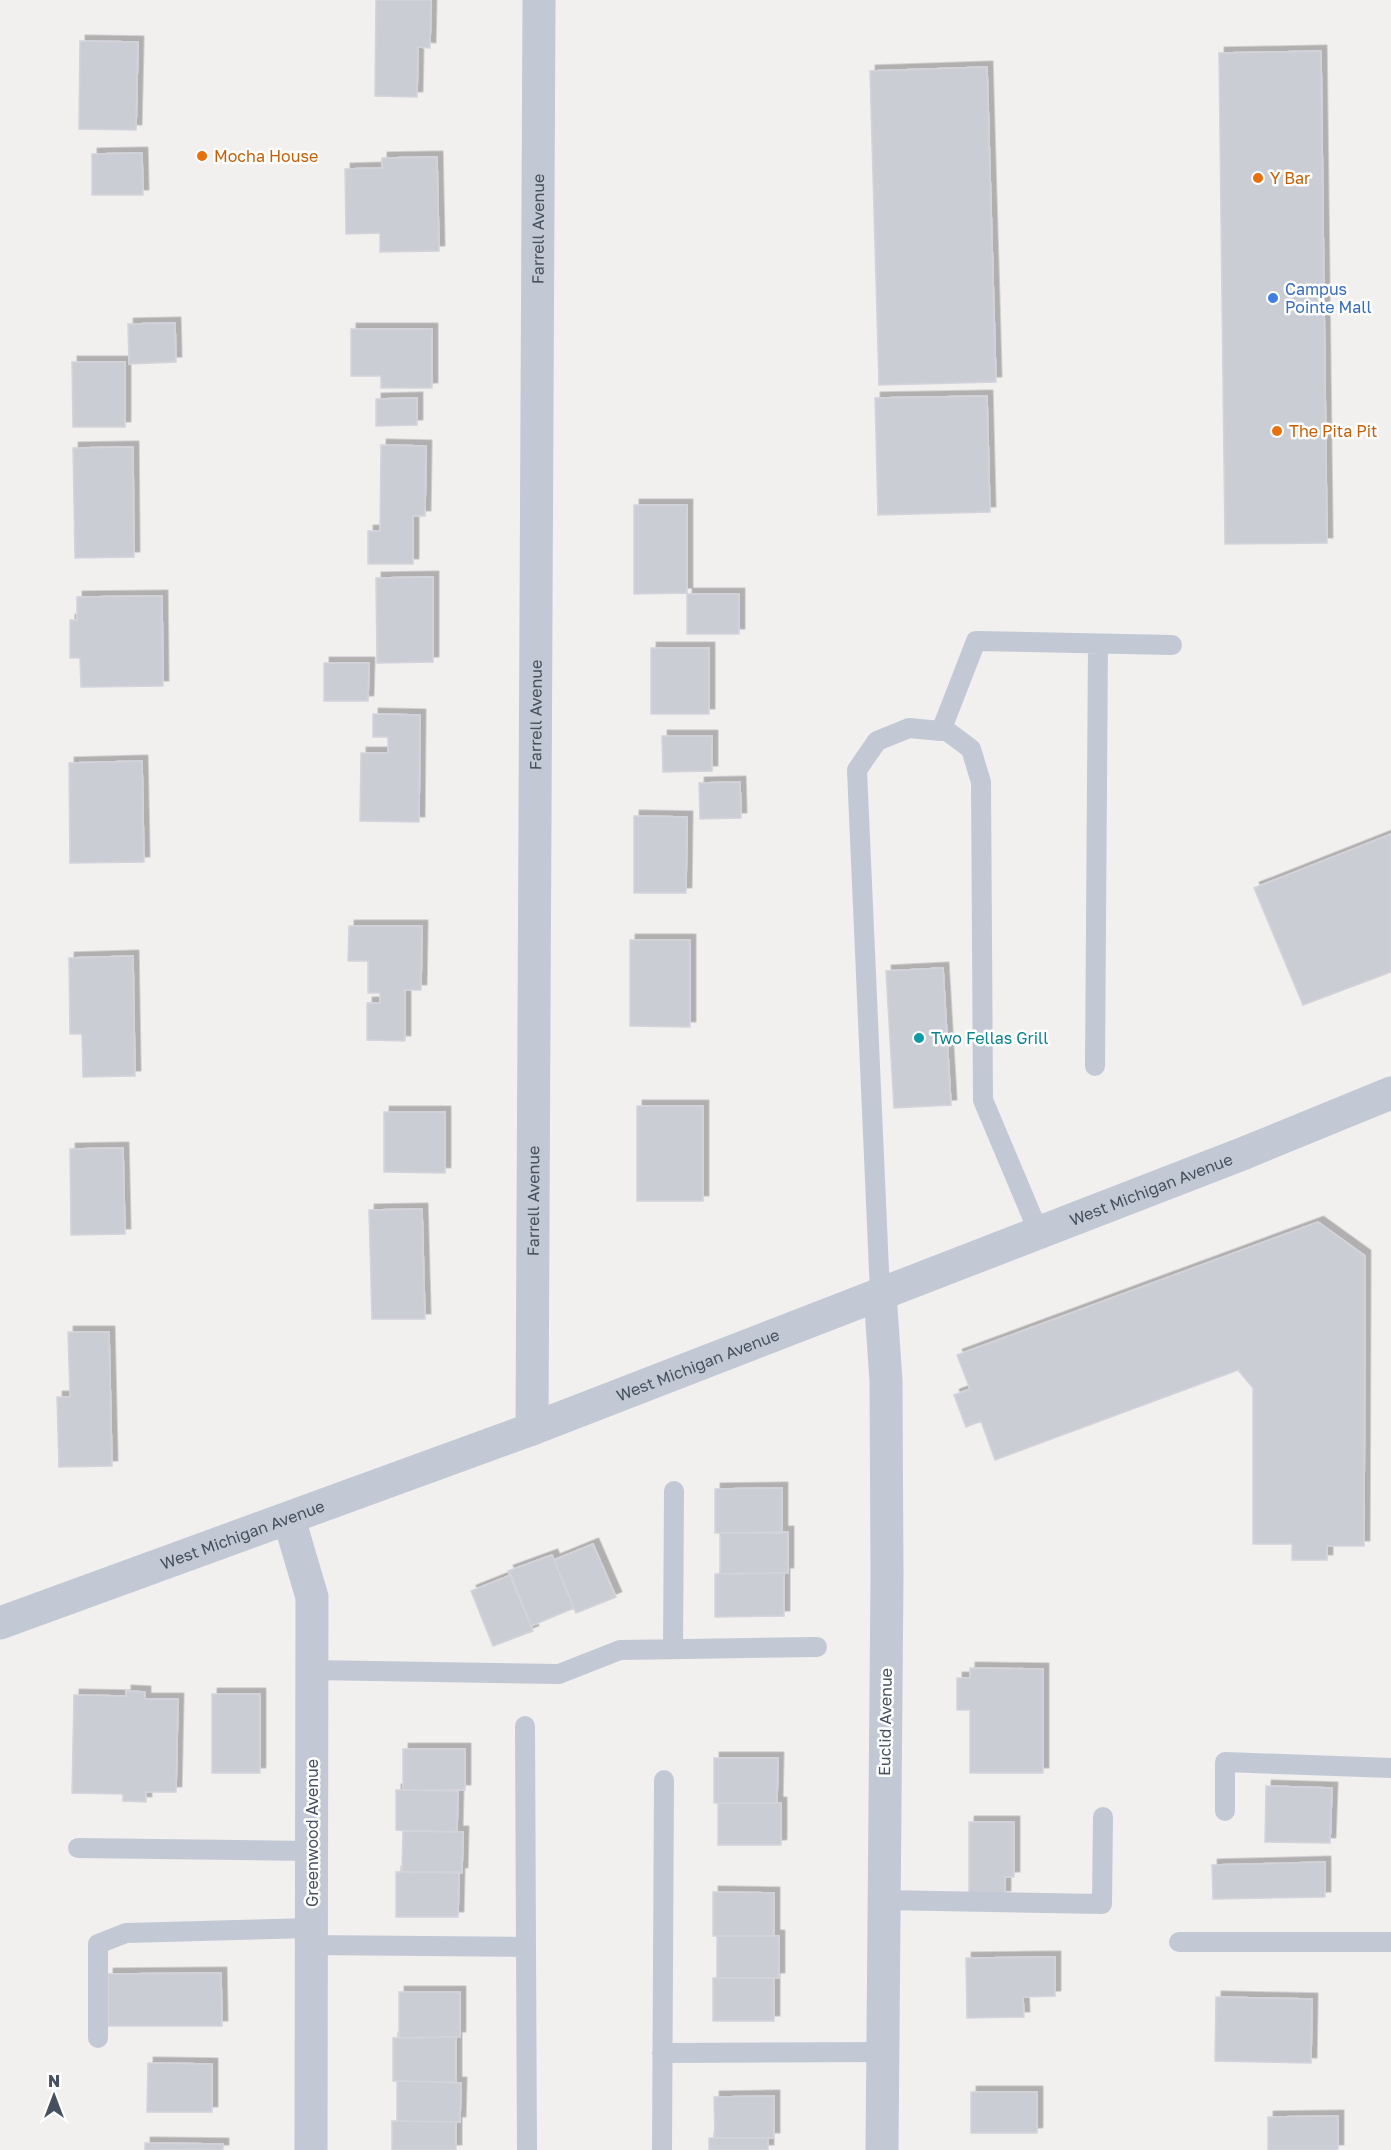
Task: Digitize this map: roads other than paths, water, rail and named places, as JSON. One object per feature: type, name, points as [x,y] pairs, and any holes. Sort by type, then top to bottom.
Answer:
[{"type":"street","name":"Farrell Avenue","points":[[532,1429],[539,0]]},
{"type":"street","name":"West Michigan Avenue","points":[[0,1623],[532,1429],[1039,1233],[1391,1093]]},
{"type":"street","name":"Euclid Avenue","points":[[880,1293],[886,1392],[882,2150]]},
{"type":"street","name":"Greenwood Avenue","points":[[289,1519],[312,1597],[312,2150]]},
{"type":"lane","points":[[941,731],[976,641],[1172,645]]},
{"type":"lane","points":[[1095,1066],[1098,644]]},
{"type":"lane","points":[[880,1293],[857,770],[877,741],[909,728],[947,731],[971,749],[981,782],[983,1100],[1039,1233]]},
{"type":"lane","points":[[674,1491],[674,1650]]},
{"type":"lane","points":[[312,1670],[559,1674],[620,1650],[817,1647]]},
{"type":"lane","points":[[525,1726],[527,2150]]},
{"type":"lane","points":[[1225,1811],[1226,1762],[1391,1768]]},
{"type":"lane","points":[[662,2150],[664,1780]]},
{"type":"lane","points":[[884,1900],[1102,1904],[1103,1817]]},
{"type":"lane","points":[[78,1848],[312,1851]]},
{"type":"lane","points":[[98,2038],[98,1944],[126,1932],[312,1937],[526,1947]]},
{"type":"lane","points":[[1179,1942],[1391,1942]]},
{"type":"lane","points":[[662,2053],[883,2052]]},
{"type":"place","name":"Mocha House","points":[[202,156]]},
{"type":"place","name":"Y Bar","points":[[1258,178]]},
{"type":"place","name":"Campus Pointe Mall","points":[[1273,298]]},
{"type":"place","name":"The Pita Pit","points":[[1277,431]]},
{"type":"place","name":"Two Fellas Grill","points":[[919,1038]]}]
